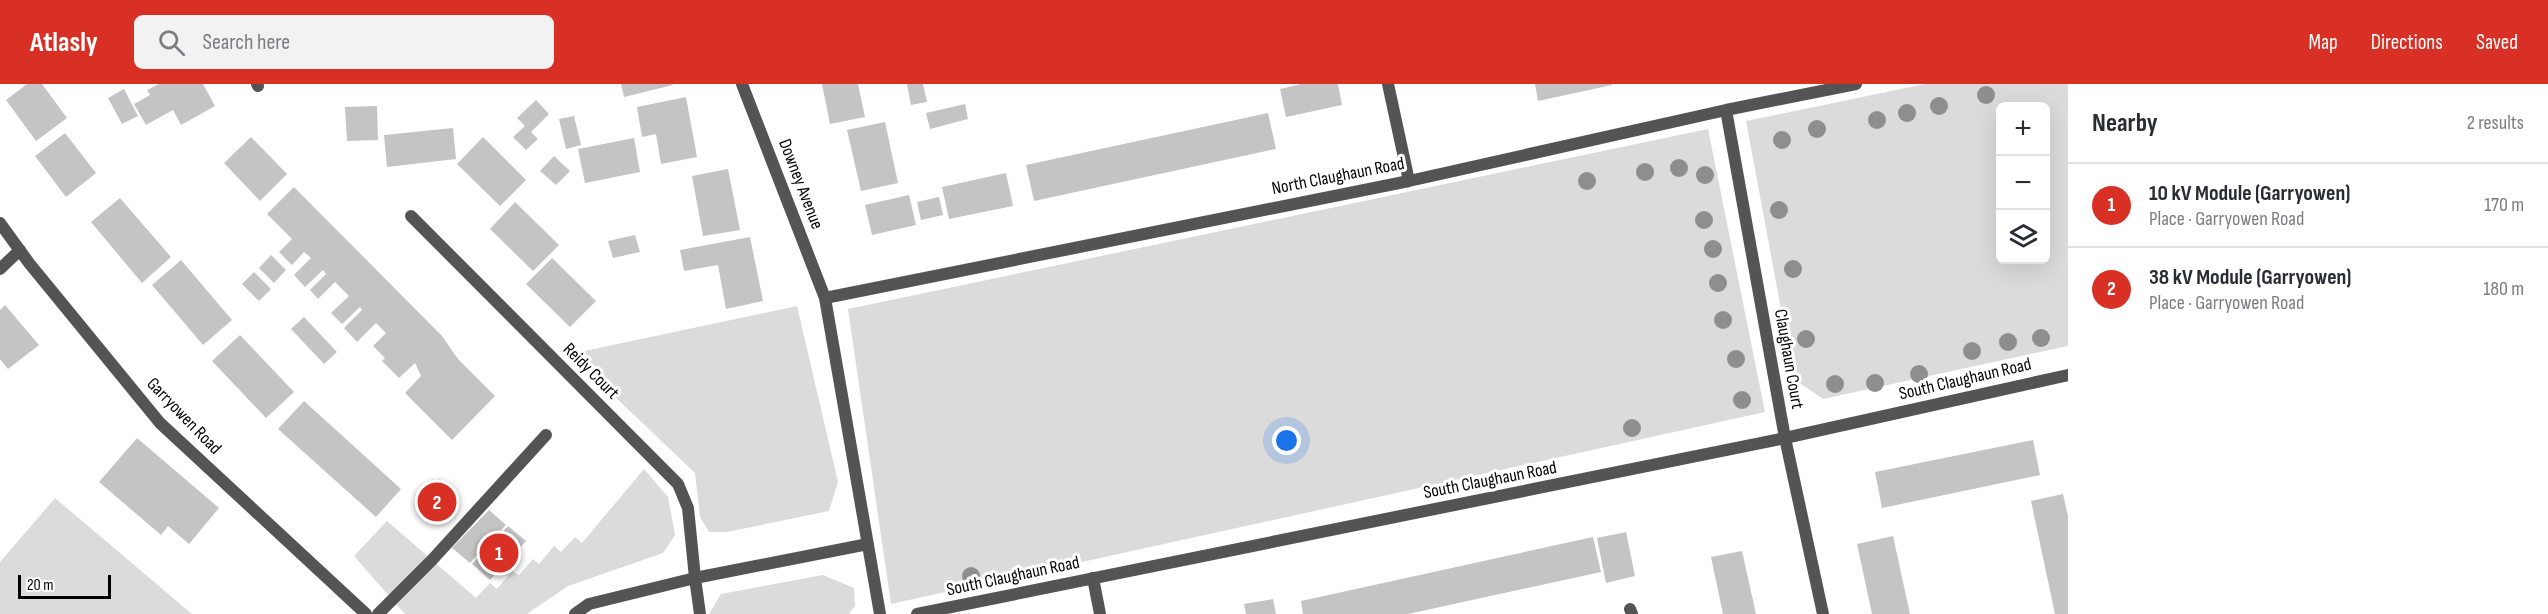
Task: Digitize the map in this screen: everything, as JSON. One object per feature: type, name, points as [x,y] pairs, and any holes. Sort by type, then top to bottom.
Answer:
[{"type":"street","name":"Downey Avenue","points":[[742,84],[825,298],[880,614]]},
{"type":"street","points":[[1388,84],[1409,181]]},
{"type":"street","name":"North Claughaun Road","points":[[825,298],[1409,181],[1726,110],[1856,84]]},
{"type":"street","name":"Claughaun Court","points":[[1726,110],[1785,438],[1823,614]]},
{"type":"street","name":"Reidy Court","points":[[411,216],[678,484],[688,508],[700,614]]},
{"type":"street","name":"Garryowen Road","points":[[0,223],[160,423],[366,614]]},
{"type":"street","points":[[0,269],[20,250]]},
{"type":"street","name":"South Claughaun Road","points":[[917,614],[1785,438],[2068,375]]},
{"type":"street","points":[[378,614],[432,560],[546,435]]},
{"type":"street","points":[[575,614],[589,604],[695,578],[868,544]]},
{"type":"street","points":[[1093,578],[1100,614]]},
{"type":"shaded area","points":[[1925,84],[2068,84],[2068,346],[1823,399],[1794,379],[1746,121]]},
{"type":"shaded area","points":[[1708,129],[1765,412],[891,604],[848,309]]},
{"type":"shaded area","points":[[797,306],[838,482],[829,511],[727,532],[709,532],[700,517],[695,473],[570,354]]},
{"type":"shaded area","points":[[644,469],[668,497],[675,535],[663,553],[568,586],[527,614],[405,614],[354,556],[387,521],[476,598],[490,583],[497,589],[512,571],[519,575],[533,559],[539,564],[554,546],[561,552],[575,537],[582,543]]},
{"type":"shaded area","points":[[55,498],[192,614],[0,614],[0,562]]},
{"type":"shaded area","points":[[823,575],[854,588],[855,606],[849,614],[709,614],[721,594]]},
{"type":"building","points":[[27,84],[42,84],[67,118],[36,141],[6,100]]},
{"type":"building","points":[[159,84],[203,84],[215,106],[181,125],[173,110],[146,125],[134,104],[150,95],[147,90]]},
{"type":"building","points":[[621,84],[672,84],[673,85],[624,97]]},
{"type":"building","points":[[822,84],[858,84],[865,117],[830,124]]},
{"type":"building","points":[[907,84],[923,84],[927,102],[911,105]]},
{"type":"building","points":[[1301,84],[1338,84],[1342,105],[1286,117],[1280,89]]},
{"type":"building","points":[[1535,84],[1612,84],[1612,85],[1538,101]]},
{"type":"building","points":[[124,89],[138,116],[122,124],[108,98]]},
{"type":"building","points":[[686,97],[697,157],[661,164],[656,134],[642,137],[637,107]]},
{"type":"building","points":[[536,100],[549,114],[531,132],[538,139],[526,150],[513,137],[525,126],[517,118]]},
{"type":"building","points":[[965,104],[968,119],[930,129],[926,113]]},
{"type":"building","points":[[377,106],[378,140],[347,141],[345,107]]},
{"type":"building","points":[[1268,113],[1276,149],[1034,201],[1026,165]]},
{"type":"building","points":[[574,116],[581,145],[566,149],[559,119]]},
{"type":"building","points":[[885,122],[898,183],[861,191],[847,130]]},
{"type":"building","points":[[453,128],[456,159],[387,167],[384,135]]},
{"type":"building","points":[[65,133],[96,173],[66,197],[35,156]]},
{"type":"building","points":[[251,137],[287,174],[260,201],[224,163]]},
{"type":"building","points":[[483,137],[526,180],[500,206],[457,164]]},
{"type":"building","points":[[634,138],[640,172],[585,183],[578,149]]},
{"type":"building","points":[[554,156],[570,171],[556,185],[540,171]]},
{"type":"building","points":[[728,169],[740,230],[703,236],[692,176]]},
{"type":"building","points":[[1006,173],[1013,206],[949,219],[942,187]]},
{"type":"building","points":[[294,187],[442,336],[458,359],[495,396],[452,440],[405,393],[421,376],[415,363],[399,378],[382,361],[385,358],[373,346],[386,333],[376,323],[357,342],[344,328],[362,310],[360,307],[342,324],[331,313],[349,296],[335,282],[318,299],[310,290],[326,274],[323,270],[305,287],[294,275],[311,258],[304,252],[292,265],[279,252],[292,239],[267,214]]},
{"type":"building","points":[[909,195],[916,225],[872,235],[865,205]]},
{"type":"building","points":[[939,197],[943,215],[921,220],[917,202]]},
{"type":"building","points":[[120,198],[171,257],[142,283],[91,222]]},
{"type":"building","points":[[515,202],[559,245],[533,271],[490,229]]},
{"type":"building","points":[[635,235],[640,252],[613,258],[608,241]]},
{"type":"building","points":[[750,237],[763,301],[726,309],[718,265],[684,271],[680,250]]},
{"type":"building","points":[[271,255],[286,270],[274,283],[259,268]]},
{"type":"building","points":[[552,258],[596,301],[570,327],[526,284]]},
{"type":"building","points":[[181,260],[232,320],[203,345],[152,285]]},
{"type":"building","points":[[254,272],[271,289],[259,301],[242,284]]},
{"type":"building","points":[[5,305],[39,345],[8,369],[0,359],[0,310]]},
{"type":"building","points":[[304,317],[337,352],[324,364],[291,329]]},
{"type":"building","points":[[240,335],[294,392],[266,418],[212,361]]},
{"type":"building","points":[[304,401],[401,489],[376,517],[278,429]]},
{"type":"building","points":[[137,438],[219,508],[189,544],[168,526],[161,535],[99,482]]},
{"type":"building","points":[[2033,440],[2040,475],[1882,508],[1875,472]]},
{"type":"building","points":[[439,479],[459,498],[434,524],[414,505]]},
{"type":"building","points":[[2063,494],[2068,516],[2068,614],[2055,614],[2031,501]]},
{"type":"building","points":[[489,510],[506,525],[470,563],[452,548]]},
{"type":"building","points":[[508,526],[526,541],[490,580],[472,564]]},
{"type":"building","points":[[1626,532],[1635,576],[1606,583],[1597,538]]},
{"type":"building","points":[[1893,536],[1910,614],[1872,614],[1857,544]]},
{"type":"building","points":[[1593,537],[1601,572],[1408,614],[1303,614],[1301,601]]},
{"type":"building","points":[[1742,551],[1756,614],[1723,614],[1711,557]]},
{"type":"building","points":[[1273,599],[1276,614],[1246,614],[1244,604]]},
{"type":"place","name":"38 kV Module (Garryowen)","points":[[437,502]]},
{"type":"place","name":"10 kV Module (Garryowen)","points":[[499,553]]}]
